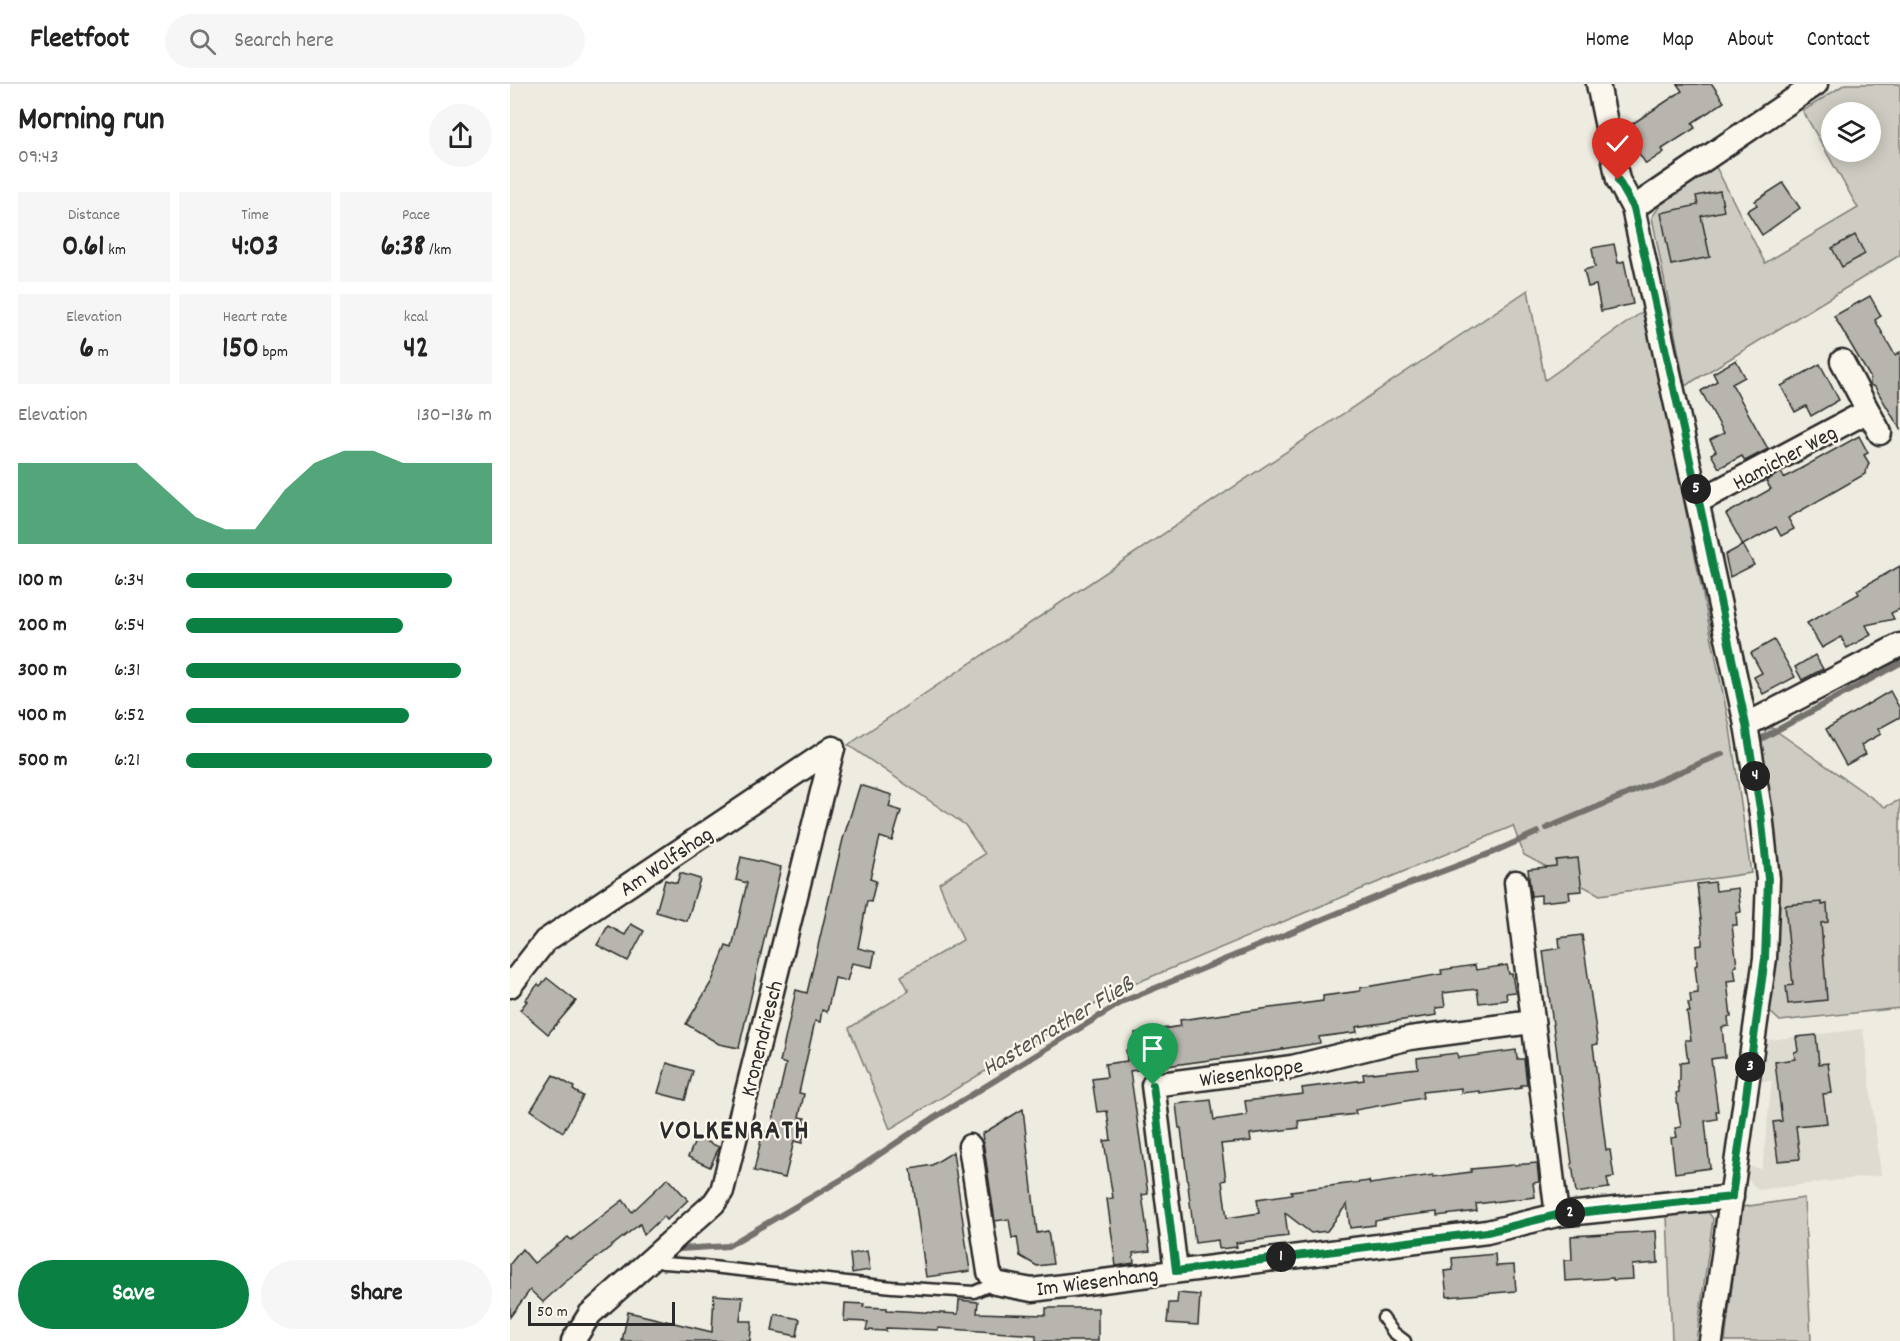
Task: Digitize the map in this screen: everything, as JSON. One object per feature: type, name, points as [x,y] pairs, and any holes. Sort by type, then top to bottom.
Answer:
[{"type":"street","points":[[1598,84],[1618,180],[1634,208],[1699,501],[1746,725],[1761,814],[1768,879],[1765,958],[1711,1341]]},
{"type":"street","points":[[1634,208],[1816,84]]},
{"type":"street","points":[[1842,361],[1880,433]]},
{"type":"street","name":"Hamicher Weg","points":[[1699,501],[1868,411]]},
{"type":"street","points":[[1746,725],[1900,645]]},
{"type":"street","name":"Am Wolfshag","points":[[510,986],[545,941],[832,748]]},
{"type":"street","name":"Kronendriesch","points":[[573,1341],[590,1314],[714,1203],[722,1191],[832,748]]},
{"type":"street","points":[[1516,882],[1557,1215]]},
{"type":"street","name":"Wiesenkoppe","points":[[1176,1271],[1153,1085],[1292,1067],[1410,1038],[1533,1022]]},
{"type":"street","points":[[970,1146],[989,1272],[994,1283]]},
{"type":"street","name":"Im Wiesenhang","points":[[994,1283],[1032,1290],[1487,1232],[1557,1215],[1732,1197]]},
{"type":"lane","points":[[653,1259],[663,1263],[693,1264],[892,1287],[974,1292],[994,1283]]},
{"type":"lane","points":[[1383,1318],[1393,1332],[1405,1341]]},
{"type":"shaded area","points":[[1845,84],[1900,84],[1900,255],[1685,386],[1652,217],[1662,203],[1716,167],[1765,263],[1858,208],[1832,162],[1881,162],[1881,102],[1821,102],[1821,143],[1803,111]]},
{"type":"shaded area","points":[[1528,290],[1545,380],[1645,310],[1730,728],[1751,873],[1600,895],[1524,855],[1513,826],[1117,991],[890,1129],[849,1028],[909,991],[901,976],[963,940],[939,883],[985,854],[965,825],[848,745]]},
{"type":"shaded area","points":[[1772,728],[1885,807],[1900,800],[1900,1008],[1780,1021],[1769,1011],[1776,960],[1761,745],[1766,729]]},
{"type":"shaded area","points":[[1863,1029],[1881,1175],[1758,1190],[1746,1177],[1747,1166],[1762,1169],[1772,1081],[1761,1081],[1765,1045],[1769,1040]]},
{"type":"shaded area","points":[[1804,1198],[1811,1341],[1725,1341],[1742,1207]]},
{"type":"shaded area","points":[[1707,1210],[1713,1219],[1696,1341],[1672,1341],[1667,1215]]},
{"type":"building","points":[[1677,84],[1712,84],[1724,102],[1692,123],[1695,128],[1662,149],[1664,152],[1646,164],[1632,143],[1638,139],[1629,126],[1682,91]]},
{"type":"building","points":[[1783,183],[1800,208],[1762,235],[1747,211],[1757,205],[1755,201]]},
{"type":"building","points":[[1720,191],[1724,211],[1701,216],[1710,257],[1671,265],[1661,213],[1698,205],[1696,196]]},
{"type":"building","points":[[1855,235],[1865,254],[1842,267],[1832,248]]},
{"type":"building","points":[[1614,244],[1618,263],[1624,261],[1633,304],[1601,311],[1596,285],[1588,287],[1584,270],[1595,267],[1592,248]]},
{"type":"building","points":[[1870,296],[1881,316],[1875,320],[1895,355],[1900,352],[1900,429],[1875,387],[1870,385],[1870,377],[1834,316]]},
{"type":"building","points":[[1736,360],[1745,377],[1732,384],[1768,449],[1745,461],[1742,456],[1719,468],[1711,454],[1716,451],[1710,440],[1724,433],[1701,391],[1717,381],[1713,373]]},
{"type":"building","points":[[1820,364],[1839,400],[1811,416],[1806,406],[1795,412],[1781,386]]},
{"type":"building","points":[[1859,436],[1868,453],[1864,455],[1869,463],[1865,474],[1788,518],[1794,529],[1781,536],[1776,527],[1743,545],[1726,514],[1771,489],[1766,481],[1781,472],[1784,478]]},
{"type":"building","points":[[1743,545],[1754,565],[1730,577],[1725,555]]},
{"type":"building","points":[[1900,566],[1900,609],[1891,613],[1894,619],[1866,625],[1871,635],[1847,648],[1841,637],[1822,648],[1807,623],[1859,594],[1857,590]]},
{"type":"building","points":[[1774,640],[1795,677],[1763,694],[1754,677],[1762,673],[1751,653]]},
{"type":"building","points":[[1815,655],[1823,669],[1802,680],[1795,667]]},
{"type":"building","points":[[1890,691],[1900,709],[1900,717],[1878,729],[1881,734],[1861,745],[1866,754],[1846,765],[1826,729]]},
{"type":"building","points":[[860,785],[892,795],[889,807],[901,811],[892,841],[880,837],[870,879],[876,881],[871,902],[867,901],[858,948],[875,952],[872,967],[852,963],[847,981],[835,978],[827,1012],[822,1010],[820,1022],[815,1021],[799,1093],[804,1094],[799,1117],[805,1118],[802,1143],[794,1141],[785,1178],[754,1171],[763,1131],[770,1133],[786,1064],[780,1062],[796,990],[807,993],[843,839]]},
{"type":"building","points":[[741,857],[781,867],[739,1048],[719,1044],[686,1024],[712,981],[726,946],[732,948],[747,883],[736,880]]},
{"type":"building","points":[[1578,858],[1582,891],[1569,892],[1570,899],[1541,902],[1541,895],[1531,896],[1528,869],[1556,866],[1556,860]]},
{"type":"building","points":[[680,873],[700,879],[687,921],[656,912],[665,880],[677,883]]},
{"type":"building","points":[[1715,882],[1716,891],[1738,888],[1741,912],[1736,913],[1737,925],[1732,925],[1737,966],[1734,967],[1736,980],[1727,981],[1731,1017],[1728,1017],[1729,1026],[1722,1027],[1725,1057],[1711,1059],[1717,1119],[1705,1121],[1710,1168],[1675,1173],[1671,1138],[1677,1137],[1675,1128],[1681,1127],[1676,1093],[1679,1092],[1680,1063],[1688,1062],[1685,1040],[1691,1040],[1688,1003],[1691,1003],[1690,994],[1698,993],[1695,966],[1697,965],[1696,946],[1702,945],[1697,884]]},
{"type":"building","points":[[1822,902],[1822,905],[1827,904],[1828,922],[1821,923],[1827,1000],[1788,1004],[1786,986],[1793,985],[1785,905]]},
{"type":"building","points":[[631,924],[644,931],[628,961],[597,945],[608,926],[625,935]]},
{"type":"building","points":[[1582,935],[1598,1044],[1593,1045],[1606,1150],[1610,1150],[1614,1177],[1607,1178],[1609,1188],[1576,1193],[1543,951],[1560,948],[1559,938]]},
{"type":"building","points":[[1475,965],[1476,970],[1507,965],[1509,974],[1512,974],[1515,992],[1506,993],[1507,1000],[1479,1003],[1477,989],[1443,993],[1445,1007],[1436,1008],[1437,1015],[1356,1027],[1357,1032],[1319,1037],[1320,1043],[1282,1050],[1130,1071],[1148,1194],[1142,1195],[1150,1251],[1133,1253],[1134,1263],[1116,1266],[1107,1199],[1113,1198],[1104,1141],[1111,1140],[1107,1111],[1097,1112],[1092,1079],[1107,1077],[1105,1064],[1127,1061],[1126,1050],[1137,1049],[1135,1033],[1181,1026],[1180,1020],[1323,1001],[1323,996],[1360,991],[1360,988],[1442,974],[1441,970]]},
{"type":"building","points":[[547,978],[576,1001],[548,1034],[520,1010],[538,984],[540,986]]},
{"type":"building","points":[[1816,1035],[1819,1064],[1828,1063],[1832,1093],[1823,1094],[1827,1123],[1796,1126],[1800,1159],[1778,1161],[1773,1122],[1782,1121],[1775,1062],[1795,1059],[1794,1052],[1798,1051],[1796,1037]]},
{"type":"building","points":[[1516,1050],[1517,1059],[1524,1059],[1527,1085],[1521,1085],[1521,1088],[1480,1094],[1480,1091],[1461,1093],[1461,1088],[1422,1092],[1423,1098],[1355,1110],[1356,1114],[1298,1121],[1299,1128],[1250,1134],[1251,1141],[1221,1144],[1226,1180],[1222,1181],[1227,1218],[1259,1213],[1257,1199],[1292,1194],[1291,1191],[1369,1181],[1370,1184],[1433,1175],[1433,1177],[1471,1172],[1471,1169],[1537,1163],[1539,1182],[1533,1183],[1535,1197],[1476,1204],[1477,1211],[1437,1216],[1437,1212],[1402,1216],[1375,1221],[1375,1225],[1350,1228],[1347,1204],[1327,1231],[1311,1233],[1285,1213],[1288,1236],[1236,1243],[1237,1247],[1219,1249],[1218,1240],[1195,1243],[1176,1104],[1211,1100],[1214,1120],[1247,1115],[1245,1101],[1303,1094],[1302,1088],[1364,1080],[1363,1074],[1418,1068],[1417,1058],[1457,1053],[1458,1058]]},
{"type":"building","points":[[667,1063],[693,1071],[685,1100],[658,1093]]},
{"type":"building","points":[[553,1075],[574,1087],[573,1090],[583,1096],[563,1132],[531,1110]]},
{"type":"building","points":[[1023,1109],[1037,1233],[1048,1231],[1053,1264],[1037,1266],[1020,1256],[1017,1237],[1012,1238],[1009,1219],[995,1221],[982,1134]]},
{"type":"building","points":[[697,1137],[719,1147],[710,1167],[688,1157]]},
{"type":"building","points":[[953,1152],[970,1271],[926,1277],[911,1169],[932,1165]]},
{"type":"building","points":[[668,1178],[688,1200],[667,1220],[664,1216],[644,1235],[640,1224],[543,1302],[530,1290],[510,1317],[510,1264],[522,1249],[534,1263],[568,1237],[571,1240],[623,1200],[632,1212]]},
{"type":"building","points":[[1656,1231],[1658,1263],[1632,1265],[1633,1279],[1565,1281],[1564,1260],[1572,1260],[1571,1236]]},
{"type":"building","points":[[867,1251],[870,1270],[852,1273],[850,1254]]},
{"type":"building","points":[[1495,1254],[1496,1266],[1514,1265],[1516,1291],[1447,1297],[1444,1271],[1453,1270],[1452,1258]]},
{"type":"building","points":[[1178,1293],[1200,1295],[1198,1325],[1167,1323],[1169,1303],[1177,1303]]},
{"type":"building","points":[[714,1295],[743,1297],[740,1321],[752,1321],[750,1341],[622,1341],[628,1312],[712,1332]]},
{"type":"building","points":[[959,1300],[978,1302],[977,1313],[1046,1315],[1046,1308],[1098,1308],[1098,1341],[1036,1341],[1036,1335],[938,1328],[938,1330],[886,1328],[886,1331],[866,1330],[868,1322],[844,1321],[845,1303],[864,1304],[863,1307],[887,1308],[887,1310],[958,1314]]},
{"type":"building","points":[[775,1314],[800,1319],[797,1336],[772,1331]]},
{"type":"waterway","name":"Hastenrather Fließ","points":[[1759,740],[1900,663]]},
{"type":"waterway","name":"Hastenrather Fließ","points":[[1547,828],[1722,754]]},
{"type":"waterway","name":"Hastenrather Fließ","points":[[679,1249],[728,1246],[844,1178],[929,1121],[1124,1001],[1538,832]]},
{"type":"district","name":"VOLKENRATH","points":[[735,1128]]},
{"type":"route","points":[[1153,1085],[1176,1271],[1487,1232],[1557,1215],[1732,1197],[1765,958],[1768,879],[1761,814],[1746,725],[1704,524],[1634,208],[1618,180]]}]
